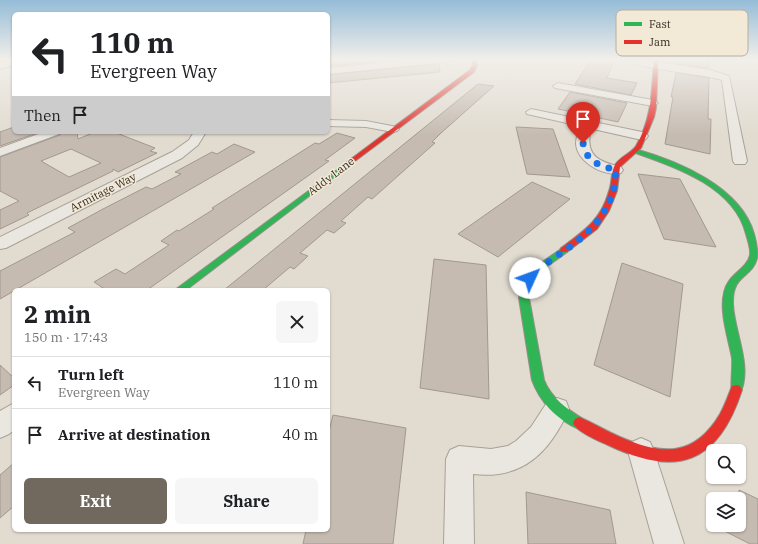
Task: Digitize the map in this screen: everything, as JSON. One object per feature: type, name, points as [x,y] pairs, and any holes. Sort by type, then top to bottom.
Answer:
[{"type":"street","name":"Addy Lane","points":[[183,288],[454,84]]},
{"type":"street","points":[[635,151],[689,171],[705,180],[725,195],[736,204],[743,214],[752,231],[754,246],[753,259],[732,283],[728,294],[729,314],[738,352],[738,386],[727,410],[705,441],[697,449],[687,454],[666,457],[641,451],[581,424],[557,409],[542,393],[538,380],[524,298],[530,278],[536,271],[585,235],[600,219],[613,191],[616,170],[624,159],[635,151],[651,117],[654,103],[655,84]]},
{"type":"street","points":[[728,84],[740,161]]},
{"type":"street","points":[[558,86],[654,103]]},
{"type":"street","points":[[531,112],[642,136]]},
{"type":"street","points":[[330,123],[360,123],[393,129]]},
{"type":"street","points":[[584,133],[584,148],[592,162],[600,166],[616,170]]},
{"type":"street","points":[[0,152],[50,134]]},
{"type":"street","name":"Armitage Way","points":[[0,244],[173,157],[191,144],[198,134]]},
{"type":"street","points":[[459,544],[459,459],[503,462],[518,456],[538,440],[557,409]]},
{"type":"street","points":[[0,426],[12,417]]},
{"type":"street","points":[[641,451],[669,544]]},
{"type":"building","points":[[478,84],[494,86],[432,142],[435,143],[372,199],[368,197],[341,221],[346,223],[334,233],[327,230],[300,253],[308,256],[294,269],[290,267],[265,288],[226,288]]},
{"type":"building","points":[[577,84],[636,84],[631,95]]},
{"type":"building","points":[[674,84],[709,84],[708,119],[711,119],[710,154],[665,144],[673,97],[671,97]]},
{"type":"building","points":[[570,92],[627,103],[618,122],[558,109]]},
{"type":"building","points":[[516,127],[553,129],[570,177],[527,174]]},
{"type":"building","points":[[12,128],[12,134],[34,134],[0,146],[0,132]]},
{"type":"building","points":[[337,133],[355,138],[325,160],[329,161],[150,288],[103,288],[94,282],[116,269],[125,274],[169,245],[161,241],[177,230],[179,231],[214,209],[212,208],[315,143],[319,144]]},
{"type":"building","points":[[61,134],[77,134],[78,139],[90,134],[119,134],[155,148],[150,151],[157,153],[118,172],[113,169],[113,171],[27,213],[29,215],[0,229],[0,210],[19,201],[0,191],[0,157]],"holes":[[[71,149],[101,163],[69,177],[41,161]]]},
{"type":"building","points":[[234,144],[255,152],[19,288],[12,288],[12,292],[0,299],[0,271],[75,232],[68,228],[103,209],[146,187],[152,189],[181,174],[175,172],[212,152],[217,154]]},
{"type":"building","points":[[638,174],[680,179],[716,247],[664,239]]},
{"type":"building","points":[[532,182],[570,199],[498,257],[458,234]]},
{"type":"building","points":[[434,259],[486,265],[489,399],[420,388]]},
{"type":"building","points":[[622,263],[683,284],[670,397],[594,365]]},
{"type":"building","points":[[0,365],[12,376],[12,386],[0,395]]},
{"type":"building","points":[[333,415],[406,428],[393,544],[303,544],[306,532],[330,532],[330,427]]},
{"type":"building","points":[[12,465],[12,508],[0,518],[0,475]]},
{"type":"building","points":[[526,492],[610,510],[616,544],[528,544]]},
{"type":"building","points":[[746,493],[758,499],[758,544],[750,544],[727,532],[746,532]]},
{"type":"traffic: fast","points":[[635,151],[688,172],[707,182],[737,207],[747,223],[752,240],[754,255],[747,268],[730,286],[728,295],[728,315],[738,369],[736,390]]},
{"type":"traffic: fast","points":[[183,288],[345,166]]},
{"type":"traffic: fast","points":[[564,250],[535,271],[527,284],[524,298],[538,380],[544,394],[554,405],[579,423]]},
{"type":"traffic: jam","points":[[345,166],[454,84]]},
{"type":"traffic: jam","points":[[564,250],[594,227],[605,211],[613,191],[617,167],[624,159],[638,148],[651,117],[654,84]]},
{"type":"traffic: jam","points":[[579,423],[616,442],[645,453],[673,456],[686,454],[695,450],[711,437],[724,419],[736,390]]},
{"type":"route","points":[[530,278],[536,271],[574,244],[594,227],[605,211],[610,200],[616,170],[600,166],[592,162],[586,154],[583,143]]}]
